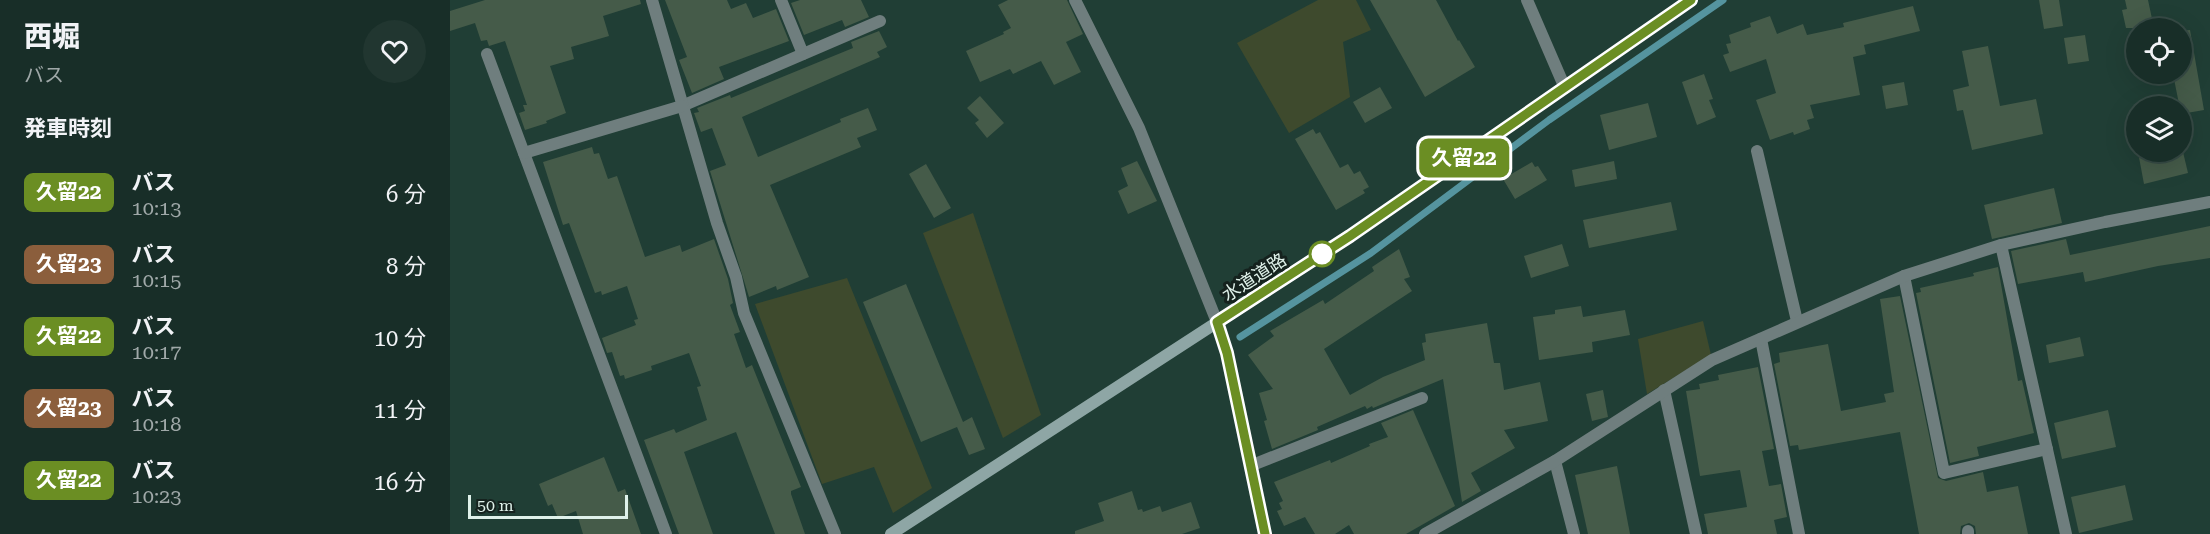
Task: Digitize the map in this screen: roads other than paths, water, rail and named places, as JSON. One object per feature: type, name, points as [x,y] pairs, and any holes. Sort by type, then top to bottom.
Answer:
[{"type":"street","points":[[652,0],[682,106],[736,278],[744,313],[835,534]]},
{"type":"street","points":[[781,0],[802,54]]},
{"type":"street","points":[[1075,0],[1139,128],[1217,322],[1227,353],[1265,534]]},
{"type":"street","points":[[1527,0],[1565,88]]},
{"type":"street","name":"水道道路","points":[[891,534],[1350,236],[1691,0]]},
{"type":"street","points":[[524,153],[682,106],[880,21]]},
{"type":"street","points":[[487,54],[666,534]]},
{"type":"street","points":[[1757,151],[1797,321]]},
{"type":"street","points":[[1425,534],[1554,461],[1712,360],[1797,321],[1904,276],[2001,245],[2210,202]]},
{"type":"street","points":[[2001,245],[2066,534]]},
{"type":"street","points":[[1904,276],[1944,473],[2047,449]]},
{"type":"street","points":[[1761,339],[1799,534]]},
{"type":"street","points":[[1664,390],[1696,534]]},
{"type":"street","points":[[1250,466],[1422,398]]},
{"type":"street","points":[[1554,461],[1574,534]]},
{"type":"waterway","points":[[1240,337],[1371,253],[1549,120],[1723,0]]}]
